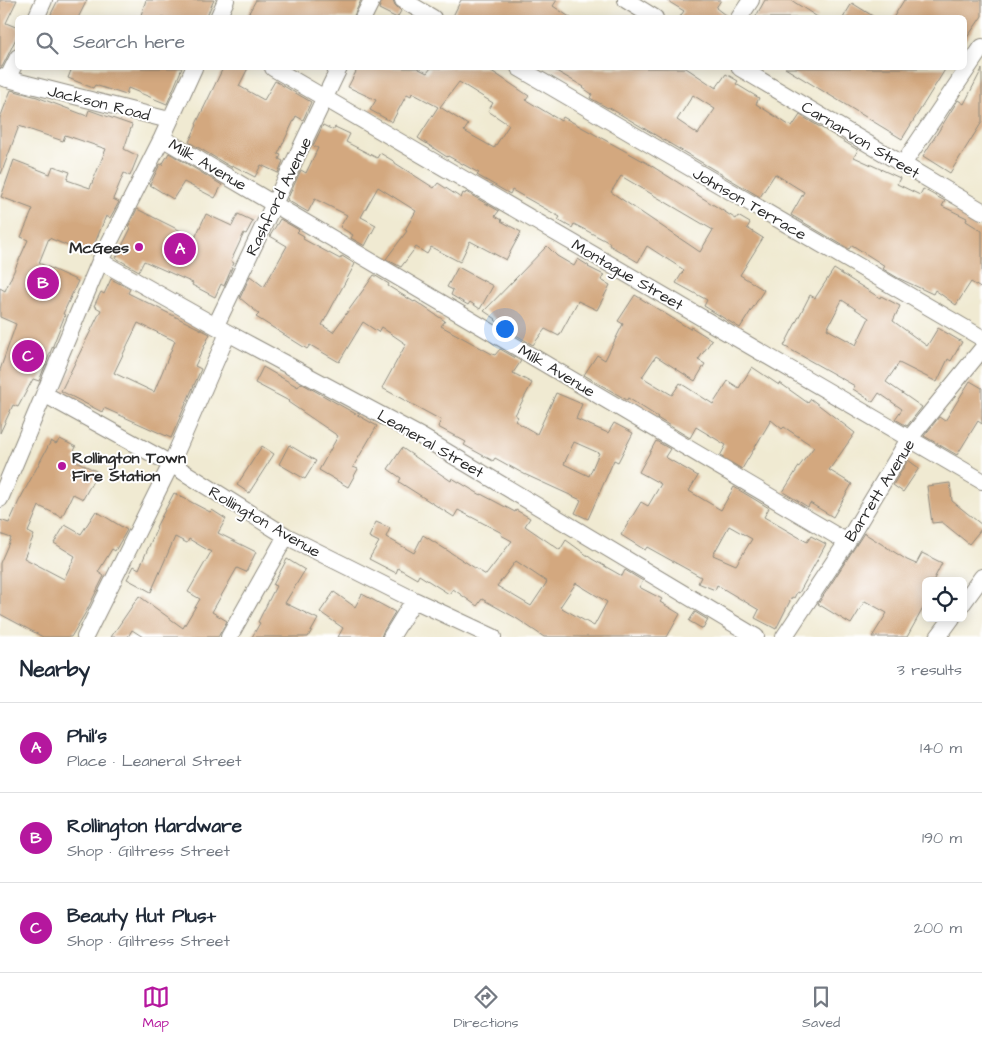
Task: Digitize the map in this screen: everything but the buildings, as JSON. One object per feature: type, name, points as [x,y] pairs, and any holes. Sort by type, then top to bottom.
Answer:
[{"type":"street","points":[[37,15],[44,0]]},
{"type":"street","points":[[219,15],[226,0]]},
{"type":"street","points":[[364,15],[372,0]]},
{"type":"street","points":[[403,0],[428,15]]},
{"type":"street","points":[[626,0],[650,15]]},
{"type":"street","points":[[741,15],[751,0]]},
{"type":"street","points":[[967,69],[982,47]]},
{"type":"street","points":[[4,78],[15,62]]},
{"type":"street","points":[[0,500],[100,261],[162,138],[193,70]]},
{"type":"street","name":"Montague Street","points":[[276,70],[982,481]]},
{"type":"street","name":"Rashford Avenue","points":[[85,637],[171,464],[222,329],[274,204],[338,70]]},
{"type":"street","name":"Johnson Terrace","points":[[522,70],[982,338]]},
{"type":"street","name":"Carnarvon Street","points":[[743,70],[982,211]]},
{"type":"street","points":[[903,164],[966,70]]},
{"type":"street","name":"Jackson Road","points":[[4,78],[170,120]]},
{"type":"street","name":"Milk Avenue","points":[[162,138],[847,542]]},
{"type":"street","name":"Leaneral Street","points":[[100,261],[422,436],[756,637]]},
{"type":"street","name":"Barrett Avenue","points":[[784,637],[847,542],[909,439],[982,349]]},
{"type":"street","name":"Rollington Avenue","points":[[44,394],[171,464],[286,536],[493,637]]},
{"type":"street","points":[[229,637],[286,536]]},
{"type":"street","points":[[967,598],[981,580]]},
{"type":"street","points":[[391,637],[414,600]]},
{"type":"street","points":[[938,637],[949,622]]},
{"type":"place","name":"McGees","points":[[139,247]]},
{"type":"place","name":"Phil's","points":[[180,249]]},
{"type":"place","name":"Rollington Hardware","points":[[43,283]]},
{"type":"place","name":"Beauty Hut Plus+","points":[[28,356]]},
{"type":"place","name":"Rollington Town Fire Station","points":[[62,466]]}]
